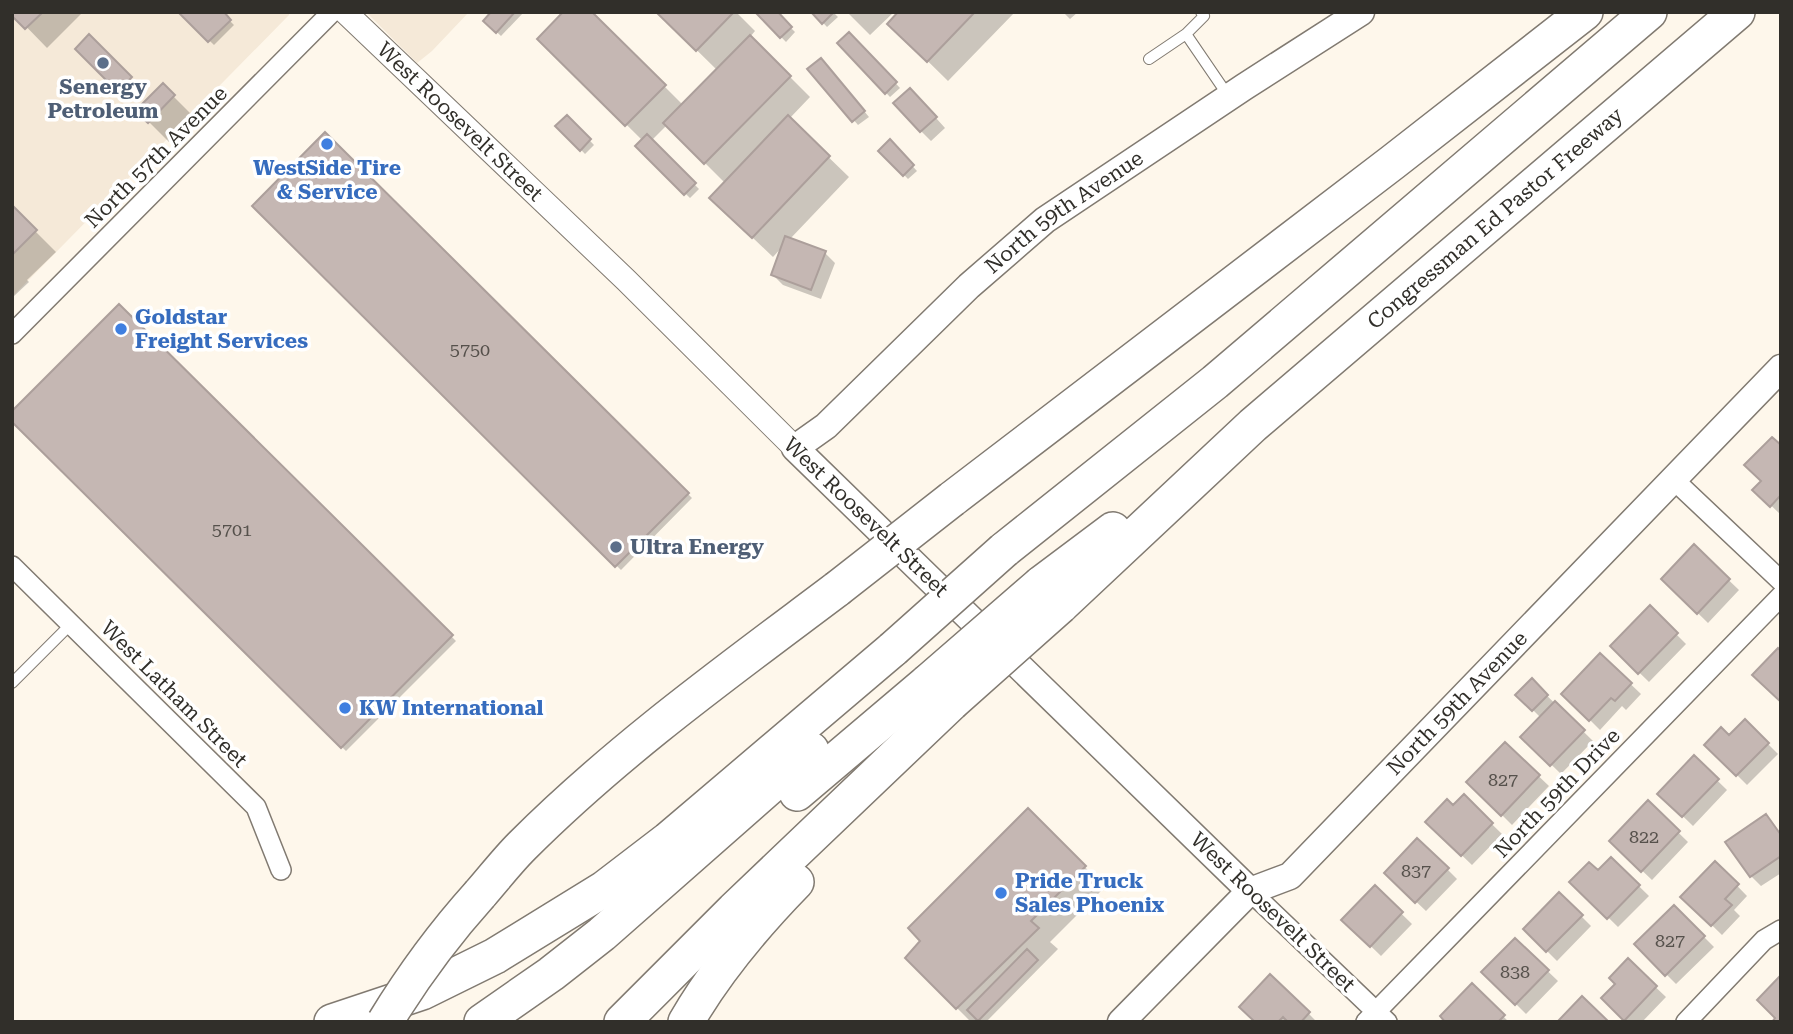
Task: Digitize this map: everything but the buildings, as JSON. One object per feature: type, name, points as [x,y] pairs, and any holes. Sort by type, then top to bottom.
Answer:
[{"type":"highway","points":[[386,1022],[451,926],[520,848],[610,764],[657,725],[1585,12]]},
{"type":"highway","points":[[622,1022],[734,910],[930,683],[1039,585],[1215,382],[1649,12]]},
{"type":"highway","name":"Congressman Ed Pastor Freeway","points":[[1253,425],[1737,12]]},
{"type":"highway","points":[[523,1022],[609,956],[862,736],[930,683],[1039,585],[1253,425]]},
{"type":"highway","points":[[482,1022],[551,974],[930,683],[1039,585],[1253,425]]},
{"type":"highway","points":[[332,1022],[422,992],[495,956],[604,889],[668,840],[930,683]]},
{"type":"highway","points":[[686,1022],[720,969],[767,912],[817,862],[930,683]]},
{"type":"main road","name":"North 59th Avenue","points":[[795,448],[826,426],[969,286],[1045,220],[1361,12]]},
{"type":"main road","name":"North 59th Avenue","points":[[1121,1022],[1250,891],[1290,876],[1781,368]]},
{"type":"main road","name":"West Roosevelt Street","points":[[795,448],[1250,891]]},
{"type":"street","name":"North 57th Avenue","points":[[12,334],[332,12]]},
{"type":"street","name":"West Roosevelt Street","points":[[345,12],[626,280],[795,448]]},
{"type":"street","points":[[1673,479],[1781,581]]},
{"type":"street","name":"West Latham Street","points":[[12,566],[256,807],[281,870]]},
{"type":"street","name":"North 59th Drive","points":[[1376,1018],[1781,596]]},
{"type":"street","name":"West Roosevelt Street","points":[[1250,891],[1376,1018]]},
{"type":"street","points":[[1686,1022],[1763,940],[1781,930]]},
{"type":"lane","points":[[1149,59],[1186,34],[1203,16],[1201,12]]},
{"type":"lane","points":[[1186,34],[1229,97]]},
{"type":"lane","points":[[13,680],[71,624]]},
{"type":"shaded area","points":[[12,12],[289,12],[289,15],[12,297]]},
{"type":"shaded area","points":[[366,12],[469,12],[417,63]]},
{"type":"place","name":"Senergy Petroleum","points":[[103,63]]},
{"type":"place","name":"WestSide Tire & Service","points":[[327,144]]},
{"type":"place","name":"Goldstar Freight Services","points":[[121,329]]},
{"type":"place","name":"Ultra Energy","points":[[616,547]]},
{"type":"place","name":"KW International","points":[[345,708]]},
{"type":"place","name":"Pride Truck Sales Phoenix","points":[[1001,893]]}]
